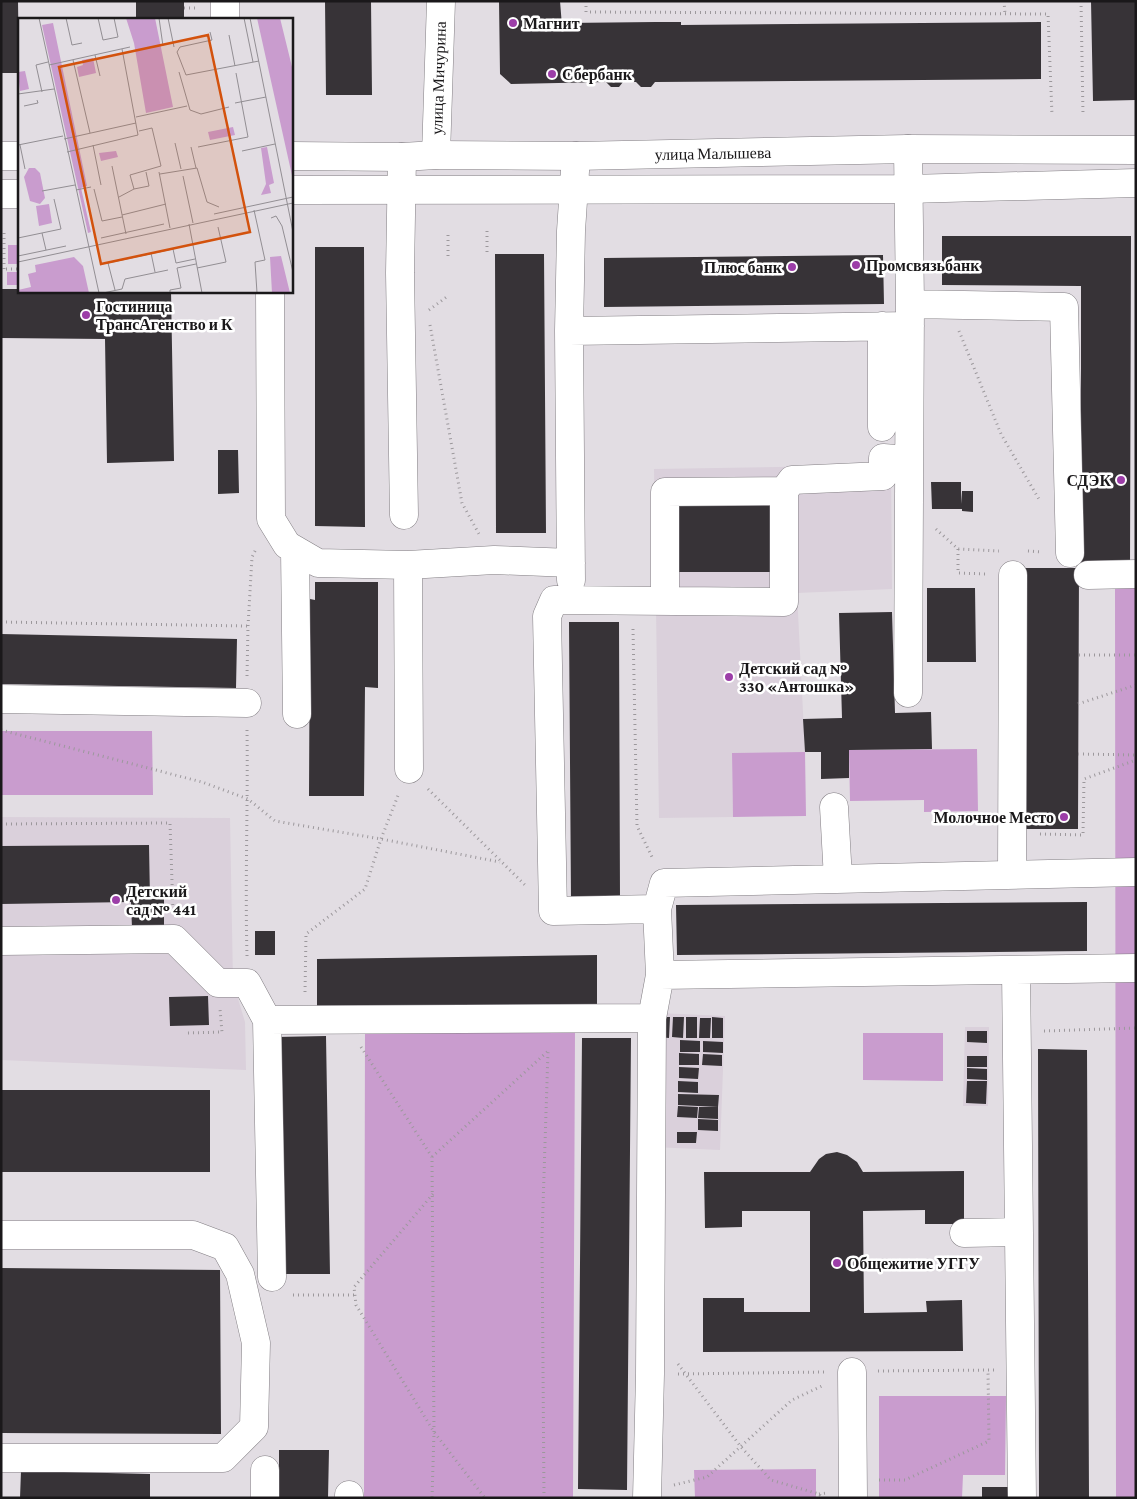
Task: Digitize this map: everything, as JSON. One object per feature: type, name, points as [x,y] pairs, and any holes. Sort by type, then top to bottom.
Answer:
[{"type":"main road","points":[[225,1],[225,18]]},
{"type":"main road","name":"улица Мичурина","points":[[436,154],[441,1]]},
{"type":"main road","points":[[908,148],[910,315],[908,693]]},
{"type":"main road","name":"улица Малышева","points":[[292,156],[402,157],[436,154],[576,156],[908,148],[1136,150]]},
{"type":"main road","points":[[1,156],[18,156]]},
{"type":"main road","points":[[571,600],[569,331],[571,231],[576,156]]},
{"type":"main road","points":[[402,157],[400,273],[404,515]]},
{"type":"main road","points":[[292,190],[909,189],[1136,183]]},
{"type":"main road","points":[[1,194],[18,194]]},
{"type":"main road","points":[[270,292],[271,519],[287,546],[318,563],[408,565],[494,560],[571,563]]},
{"type":"main road","points":[[569,331],[882,326],[910,315],[1064,307],[1070,553]]},
{"type":"main road","points":[[882,326],[882,427]]},
{"type":"main road","points":[[909,460],[883,458],[883,476],[792,480],[784,492],[784,602],[554,600],[547,616],[553,911],[660,896],[838,879],[1136,872]]},
{"type":"main road","points":[[665,601],[665,492],[784,492]]},
{"type":"main road","points":[[295,550],[297,714]]},
{"type":"main road","points":[[1012,875],[1017,563]]},
{"type":"main road","points":[[408,565],[409,769]]},
{"type":"main road","points":[[1088,575],[1136,574]]},
{"type":"main road","points":[[1,698],[247,703]]},
{"type":"main road","points":[[834,807],[838,879]]},
{"type":"main road","points":[[647,1495],[652,1018],[660,974],[660,896]]},
{"type":"main road","points":[[1,941],[174,939],[218,983],[247,982],[267,1020],[272,1277]]},
{"type":"main road","points":[[660,974],[1136,968]]},
{"type":"main road","points":[[1016,970],[1022,1498]]},
{"type":"main road","points":[[267,1020],[652,1018]]},
{"type":"main road","points":[[964,1233],[1019,1232]]},
{"type":"main road","points":[[1,1235],[193,1235],[226,1247],[240,1274],[256,1343],[254,1427],[223,1458],[1,1458]]},
{"type":"main road","points":[[852,1372],[853,1493]]},
{"type":"main road","points":[[265,1470],[265,1498]]},
{"type":"path","points":[[586,1],[586,12],[1048,14],[1052,115]]},
{"type":"path","points":[[1004,1],[1005,14]]},
{"type":"path","points":[[1081,1],[1083,115]]},
{"type":"path","points":[[448,231],[448,256]]},
{"type":"path","points":[[487,231],[487,255]]},
{"type":"path","points":[[4,233],[3,269],[18,269]]},
{"type":"path","points":[[428,310],[448,296]]},
{"type":"path","points":[[430,320],[462,503],[494,560]]},
{"type":"path","points":[[951,330],[958,330],[1001,434],[1040,502]]},
{"type":"path","points":[[908,502],[958,549],[1001,551]]},
{"type":"path","points":[[247,982],[248,626],[252,557],[271,519]]},
{"type":"path","points":[[958,549],[958,573],[1070,553]]},
{"type":"path","points":[[632,601],[638,826],[660,896]]},
{"type":"path","points":[[1,622],[248,626]]},
{"type":"path","points":[[1079,655],[1136,655]]},
{"type":"path","points":[[1078,704],[1136,685]]},
{"type":"path","points":[[1,730],[202,782],[248,799],[275,821],[500,862]]},
{"type":"path","points":[[1078,754],[1136,755]]},
{"type":"path","points":[[1012,834],[1083,835],[1084,779],[1136,760]]},
{"type":"path","points":[[304,1020],[306,934],[365,888],[409,769],[500,862],[553,911]]},
{"type":"path","points":[[1,824],[170,823],[174,939]]},
{"type":"path","points":[[188,1033],[222,1032],[218,983]]},
{"type":"path","points":[[432,1157],[548,1051],[580,1018]]},
{"type":"path","points":[[344,1020],[432,1157],[434,1432],[432,1498]]},
{"type":"path","points":[[1040,1031],[1136,1028]]},
{"type":"path","points":[[544,1498],[542,1237],[548,1051]]},
{"type":"path","points":[[433,1194],[354,1287],[356,1305],[434,1432],[485,1498]]},
{"type":"path","points":[[272,1277],[294,1295],[355,1295]]},
{"type":"path","points":[[649,1329],[686,1374],[741,1448],[771,1480],[819,1494],[853,1493],[879,1480],[905,1480],[989,1441],[988,1370]]},
{"type":"path","points":[[647,1495],[706,1477],[741,1448],[792,1400],[852,1372]]},
{"type":"path","points":[[819,1494],[822,1498]]},
{"type":"shaded area","points":[[8,245],[18,245],[18,264],[8,264]]},
{"type":"shaded area","points":[[7,272],[18,272],[18,285],[7,285]]},
{"type":"shaded area","name":"Детский сад № 330 «Антошка»","points":[[891,465],[892,589],[797,593],[805,752],[732,753],[733,817],[659,818],[654,469]]},
{"type":"shaded area","points":[[1136,583],[1136,1498],[1116,1498],[1115,584]]},
{"type":"shaded area","points":[[1,731],[152,731],[153,795],[1,795]]},
{"type":"shaded area","points":[[977,749],[978,811],[924,812],[924,800],[850,801],[849,750]]},
{"type":"shaded area","points":[[805,752],[806,816],[733,817],[732,753]]},
{"type":"shaded area","name":"Детский сад № 441","points":[[1,817],[230,818],[233,982],[245,1022],[246,1070],[1,1060]]},
{"type":"shaded area","points":[[658,1013],[725,1016],[720,1150],[653,1147]]},
{"type":"shaded area","points":[[965,1027],[989,1027],[988,1106],[963,1106]]},
{"type":"shaded area","points":[[365,1030],[575,1030],[573,1498],[364,1498]]},
{"type":"shaded area","points":[[863,1033],[943,1033],[943,1081],[863,1080]]},
{"type":"shaded area","points":[[879,1396],[1006,1396],[1005,1475],[963,1475],[962,1498],[879,1498]]},
{"type":"shaded area","points":[[816,1469],[816,1498],[695,1498],[694,1470]]},
{"type":"building","points":[[1,1],[18,1],[18,73],[1,73]]},
{"type":"building","points":[[136,1],[184,1],[184,18],[136,18]]},
{"type":"building","points":[[325,1],[371,1],[372,95],[326,95]]},
{"type":"building","points":[[499,1],[560,1],[562,26],[565,26],[566,23],[655,22],[681,22],[681,25],[1041,22],[1041,79],[655,82],[651,87],[641,87],[636,82],[623,82],[619,87],[611,87],[606,82],[511,84],[500,74]]},
{"type":"building","points":[[1091,1],[1136,1],[1136,100],[1093,101]]},
{"type":"building","points":[[942,236],[1131,236],[1130,566],[1081,566],[1081,286],[942,285]]},
{"type":"building","points":[[315,247],[364,247],[365,527],[315,526]]},
{"type":"building","points":[[495,254],[544,254],[546,533],[496,533]]},
{"type":"building","points":[[883,255],[884,304],[604,307],[604,258]]},
{"type":"building","points":[[1,289],[18,289],[18,292],[171,292],[174,461],[107,463],[105,339],[1,338]]},
{"type":"building","points":[[218,450],[238,450],[239,493],[218,494]]},
{"type":"building","points":[[931,482],[961,482],[961,504],[962,491],[973,491],[973,512],[962,511],[962,509],[932,509]]},
{"type":"building","points":[[671,504],[776,504],[776,572],[671,572]]},
{"type":"building","points":[[1025,568],[1079,568],[1078,829],[1024,829]]},
{"type":"building","points":[[315,582],[378,582],[378,688],[365,687],[364,796],[309,796],[310,599],[315,600]]},
{"type":"building","points":[[927,588],[975,588],[976,662],[927,662]]},
{"type":"building","points":[[892,612],[895,713],[931,712],[932,749],[849,750],[849,778],[821,779],[821,752],[805,752],[803,719],[842,718],[839,613]]},
{"type":"building","points":[[569,622],[619,622],[620,901],[571,901]]},
{"type":"building","points":[[1,634],[237,639],[236,688],[1,684]]},
{"type":"building","points":[[149,845],[150,899],[164,899],[164,928],[132,928],[131,902],[1,904],[1,846]]},
{"type":"building","points":[[1087,902],[1087,951],[677,955],[676,905]]},
{"type":"building","points":[[255,931],[275,931],[275,955],[255,955]]},
{"type":"building","points":[[597,955],[597,1004],[317,1008],[317,959]]},
{"type":"building","points":[[208,996],[209,1025],[170,1026],[169,997]]},
{"type":"building","points":[[658,1017],[670,1017],[669,1038],[658,1037]]},
{"type":"building","points":[[673,1017],[684,1017],[683,1038],[672,1037]]},
{"type":"building","points":[[686,1017],[697,1017],[697,1038],[686,1038]]},
{"type":"building","points":[[712,1017],[723,1018],[723,1038],[712,1038]]},
{"type":"building","points":[[700,1018],[711,1018],[710,1038],[699,1038]]},
{"type":"building","points":[[967,1031],[987,1031],[987,1043],[967,1042]]},
{"type":"building","points":[[326,1036],[330,1274],[281,1274],[276,1037]]},
{"type":"building","points":[[582,1038],[631,1038],[627,1490],[578,1489]]},
{"type":"building","points":[[680,1040],[700,1041],[700,1052],[680,1052]]},
{"type":"building","points":[[703,1041],[723,1042],[723,1053],[703,1052]]},
{"type":"building","points":[[1038,1049],[1087,1050],[1089,1498],[1039,1498]]},
{"type":"building","points":[[679,1053],[699,1054],[699,1065],[679,1065]]},
{"type":"building","points":[[703,1054],[722,1055],[722,1066],[702,1065]]},
{"type":"building","points":[[967,1056],[987,1056],[987,1067],[967,1067]]},
{"type":"building","points":[[679,1067],[699,1068],[698,1079],[679,1078]]},
{"type":"building","points":[[967,1068],[987,1069],[987,1080],[967,1079]]},
{"type":"building","points":[[678,1081],[698,1082],[698,1093],[678,1092]]},
{"type":"building","points":[[967,1081],[987,1081],[986,1104],[966,1103]]},
{"type":"building","points":[[1,1090],[210,1090],[210,1172],[1,1172]]},
{"type":"building","points":[[678,1094],[719,1095],[718,1107],[678,1105]]},
{"type":"building","points":[[678,1106],[698,1107],[697,1118],[677,1117]]},
{"type":"building","points":[[699,1107],[718,1107],[718,1119],[698,1118]]},
{"type":"building","points":[[698,1119],[718,1120],[718,1131],[698,1130]]},
{"type":"building","points":[[677,1132],[697,1132],[696,1143],[677,1143]]},
{"type":"building","name":"Общежитие УГГУ","points":[[837,1152],[847,1155],[857,1162],[863,1172],[964,1171],[964,1224],[925,1224],[925,1210],[863,1211],[864,1313],[927,1312],[926,1301],[962,1300],[963,1351],[703,1352],[703,1298],[744,1298],[744,1312],[810,1312],[810,1211],[742,1211],[742,1227],[705,1228],[704,1172],[810,1172],[819,1159],[826,1154]]},
{"type":"building","points":[[1,1268],[220,1270],[221,1434],[1,1433]]},
{"type":"building","points":[[279,1450],[329,1450],[328,1498],[279,1498]]},
{"type":"building","points":[[21,1471],[150,1474],[150,1498],[20,1498]]},
{"type":"building","points":[[982,1487],[1010,1487],[1010,1498],[982,1498]]},
{"type":"place","name":"Магнит","points":[[513,23]]},
{"type":"place","name":"Сбербанк","points":[[552,74]]},
{"type":"place","name":"Промсвязьбанк","points":[[856,265]]},
{"type":"place","name":"Плюс банк","points":[[792,267]]},
{"type":"place","name":"Гостиница ТрансАгенство и К","points":[[86,315]]},
{"type":"place","name":"СДЭК","points":[[1121,480]]},
{"type":"place","name":"Детский сад № 330 «Антошка»","points":[[729,677]]},
{"type":"place","name":"Молочное Место","points":[[1064,817]]},
{"type":"place","name":"Детский сад № 441","points":[[116,900]]},
{"type":"place","name":"Общежитие УГГУ","points":[[837,1263]]}]
